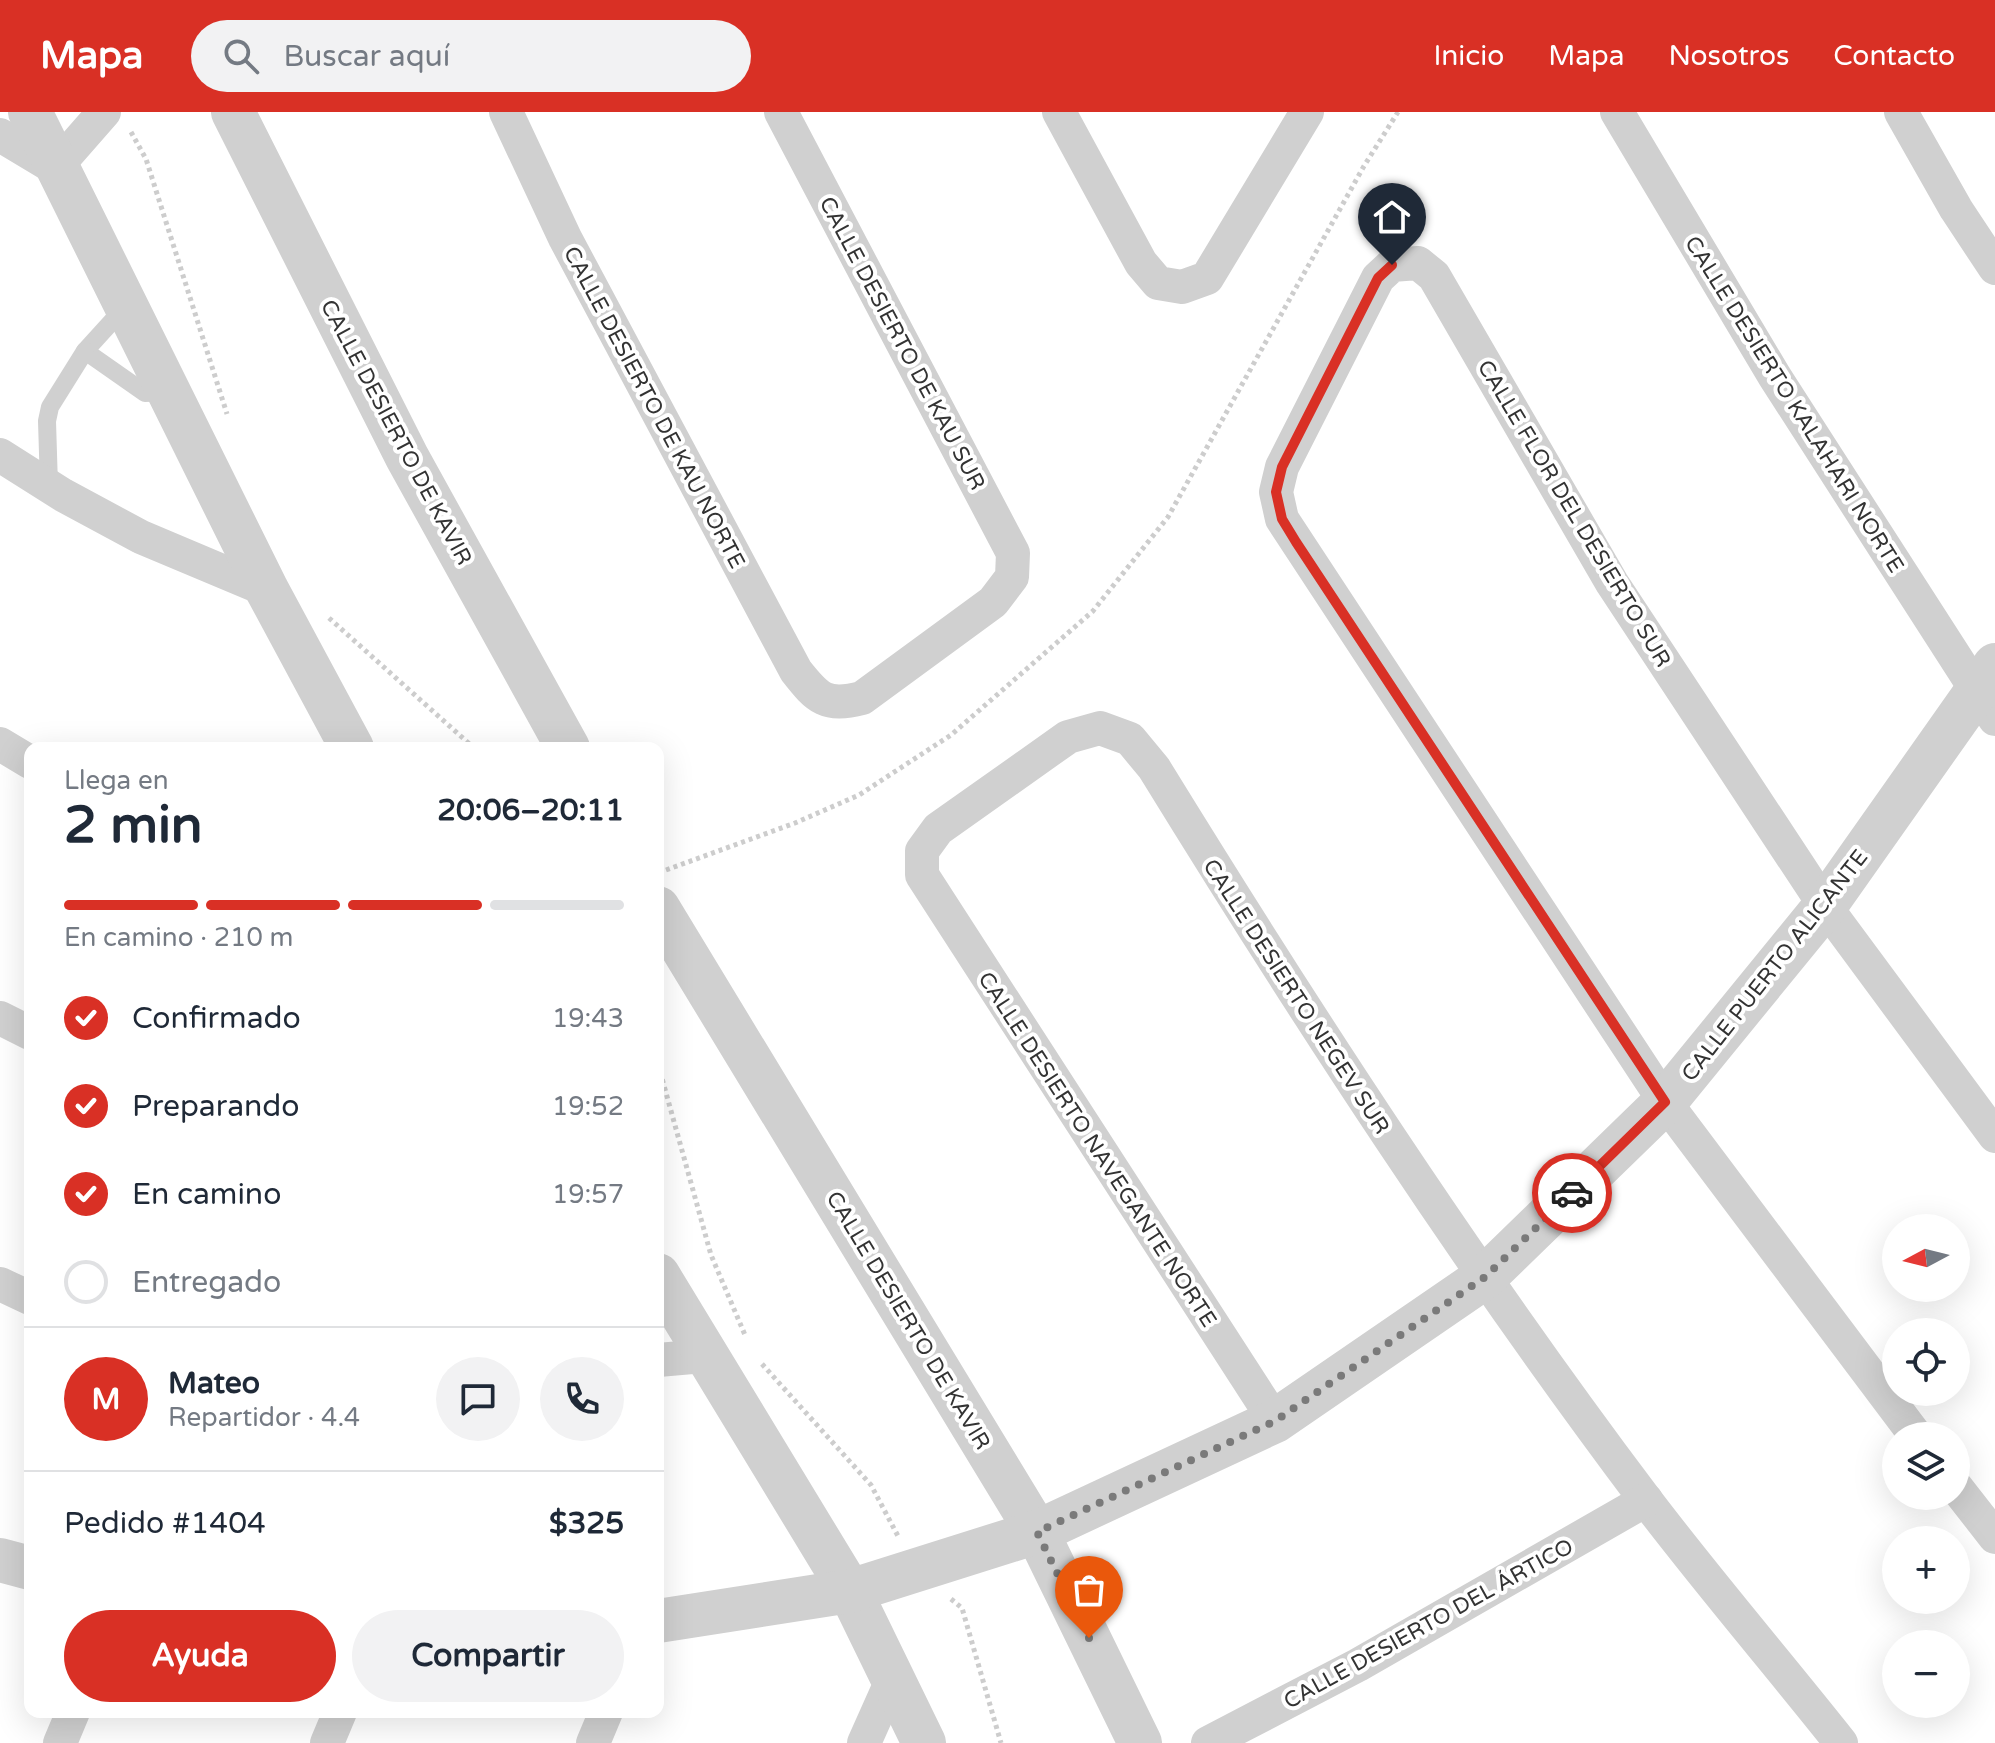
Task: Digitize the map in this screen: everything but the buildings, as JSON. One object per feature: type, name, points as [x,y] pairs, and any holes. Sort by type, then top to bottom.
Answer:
[{"type":"street","points":[[30,112],[55,168],[267,590],[349,742]]},
{"type":"street","name":"CALLE DESIERTO DE KAVIR","points":[[233,112],[407,457],[565,742]]},
{"type":"street","name":"CALLE DESIERTO DE KAU NORTE","points":[[506,112],[587,280],[796,671],[815,696],[839,704],[862,698],[993,602],[1012,577]]},
{"type":"street","name":"CALLE DESIERTO DE KAU SUR","points":[[781,112],[1003,531],[1013,553],[1012,577]]},
{"type":"street","points":[[1059,112],[1141,263],[1158,283],[1182,287],[1207,278],[1307,112]]},
{"type":"street","name":"CALLE DESIERTO KALAHARI NORTE","points":[[1617,112],[1775,377],[1989,693]]},
{"type":"street","points":[[1901,112],[1956,209],[1995,268]]},
{"type":"street","points":[[55,168],[116,118]]},
{"type":"street","points":[[0,135],[55,168]]},
{"type":"street","name":"CALLE FLOR DEL DESIERTO SUR","points":[[1665,1102],[1282,519],[1276,492],[1288,453],[1378,278],[1392,265],[1418,263],[1434,276],[1612,583],[1825,906],[1995,1136]]},
{"type":"street","points":[[0,455],[141,537],[267,590]]},
{"type":"street","name":"CALLE PUERTO ALICANTE","points":[[664,1620],[850,1591],[1037,1532],[1275,1421],[1485,1277],[1665,1102],[1825,906],[1989,693]]},
{"type":"street","name":"CALLE DESIERTO NEGEV SUR","points":[[922,875],[922,851],[938,829],[1068,737],[1100,728],[1130,739],[1154,768],[1346,1075],[1485,1277],[1646,1500],[1841,1743]]},
{"type":"street","points":[[0,744],[24,758]]},
{"type":"street","name":"CALLE DESIERTO NAVEGANTE NORTE","points":[[922,875],[1275,1421]]},
{"type":"street","name":"CALLE DESIERTO DE KAVIR","points":[[664,918],[1037,1532],[1140,1743]]},
{"type":"street","points":[[0,1018],[24,1030]]},
{"type":"street","points":[[1665,1102],[1905,1422]]},
{"type":"street","points":[[0,1284],[24,1295]]},
{"type":"street","points":[[664,1286],[704,1356],[850,1591],[924,1743]]},
{"type":"street","points":[[664,1359],[704,1356]]},
{"type":"street","name":"CALLE DESIERTO DEL ÁRTICO","points":[[1208,1743],[1358,1665],[1646,1500]]},
{"type":"street","points":[[1970,1505],[1995,1537]]},
{"type":"street","points":[[0,1560],[24,1566]]},
{"type":"street","points":[[864,1743],[893,1678]]},
{"type":"street","points":[[60,1743],[70,1718]]},
{"type":"street","points":[[327,1743],[337,1718]]},
{"type":"street","points":[[593,1743],[603,1718]]},
{"type":"lane","points":[[49,486],[46,435],[50,407],[85,351],[125,307]]},
{"type":"lane","points":[[85,351],[145,393],[168,392]]},
{"type":"path","points":[[664,871],[795,823],[859,795],[951,735],[1093,611],[1168,517],[1356,179],[1398,112]]},
{"type":"path","points":[[116,118],[146,159],[230,424]]},
{"type":"path","points":[[325,614],[467,742]]},
{"type":"path","points":[[664,1086],[711,1255],[747,1341]]},
{"type":"path","points":[[753,1355],[871,1485],[916,1570],[962,1608],[1001,1743]]},
{"type":"way so far","points":[[1089,1638],[1037,1532],[1275,1421],[1485,1277],[1572,1193]]},
{"type":"route","points":[[1392,265],[1378,278],[1309,413],[1282,467],[1276,492],[1282,519],[1296,542],[1665,1102],[1572,1193]]}]
